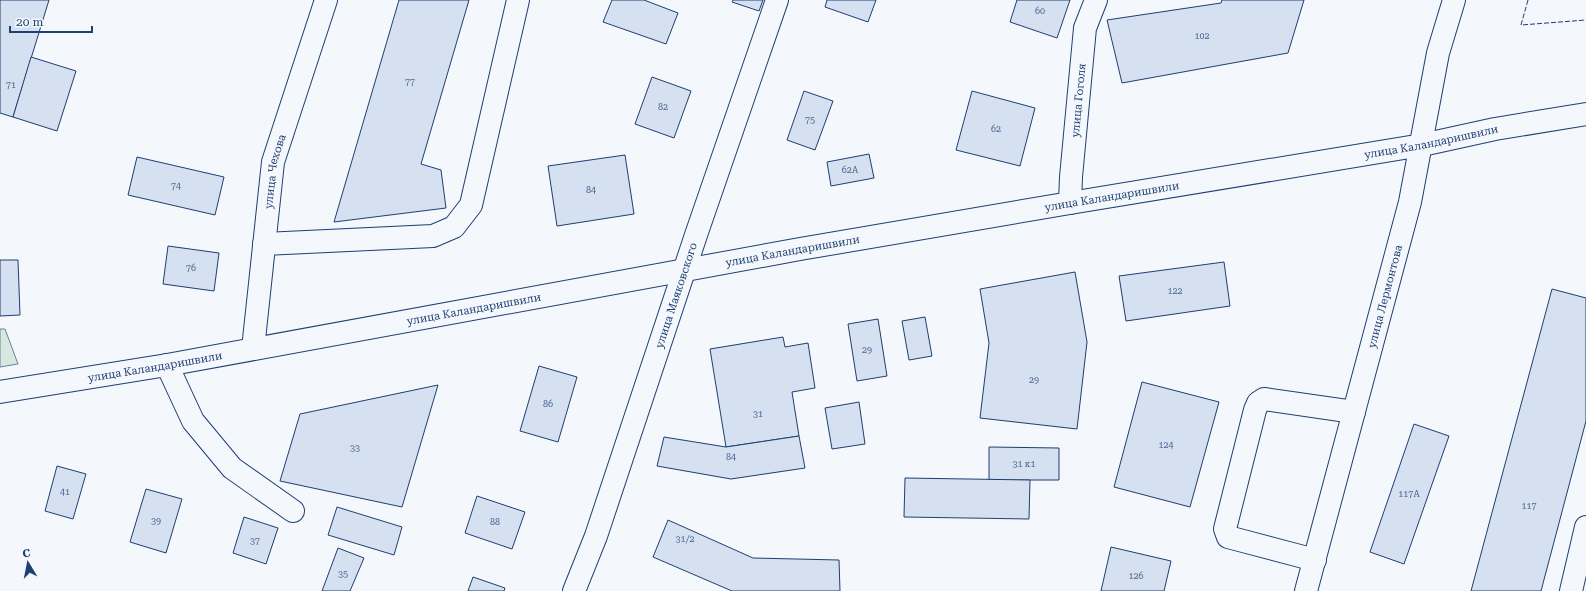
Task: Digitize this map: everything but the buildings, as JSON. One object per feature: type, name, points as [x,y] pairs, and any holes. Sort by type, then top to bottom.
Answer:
[{"type":"street","name":"улица Чехова","points":[[253,349],[273,162],[326,0]]},
{"type":"street","points":[[264,244],[433,236],[454,227],[471,205],[518,0]]},
{"type":"street","name":"улица Маяковского","points":[[574,591],[596,536],[684,270],[777,0]]},
{"type":"street","name":"улица Гоголя","points":[[1070,203],[1071,177],[1085,28],[1096,0]]},
{"type":"street","name":"улица Лермонтова","points":[[1306,591],[1410,202],[1422,145],[1438,53],[1454,0]]},
{"type":"street","name":"улица Каландаришвили","points":[[0,392],[167,365],[684,270],[1070,203],[1422,145],[1495,129],[1586,114]]},
{"type":"street","points":[[167,365],[193,421],[232,468],[293,511]]},
{"type":"street","points":[[1314,560],[1228,537],[1225,529],[1255,410],[1258,403],[1264,399],[1354,412]]},
{"type":"street","points":[[1571,591],[1586,527]]},
{"type":"shaded area","points":[[0,329],[5,329],[18,364],[0,367]]},
{"type":"fence","points":[[1528,0],[1521,25],[1586,20]]}]
